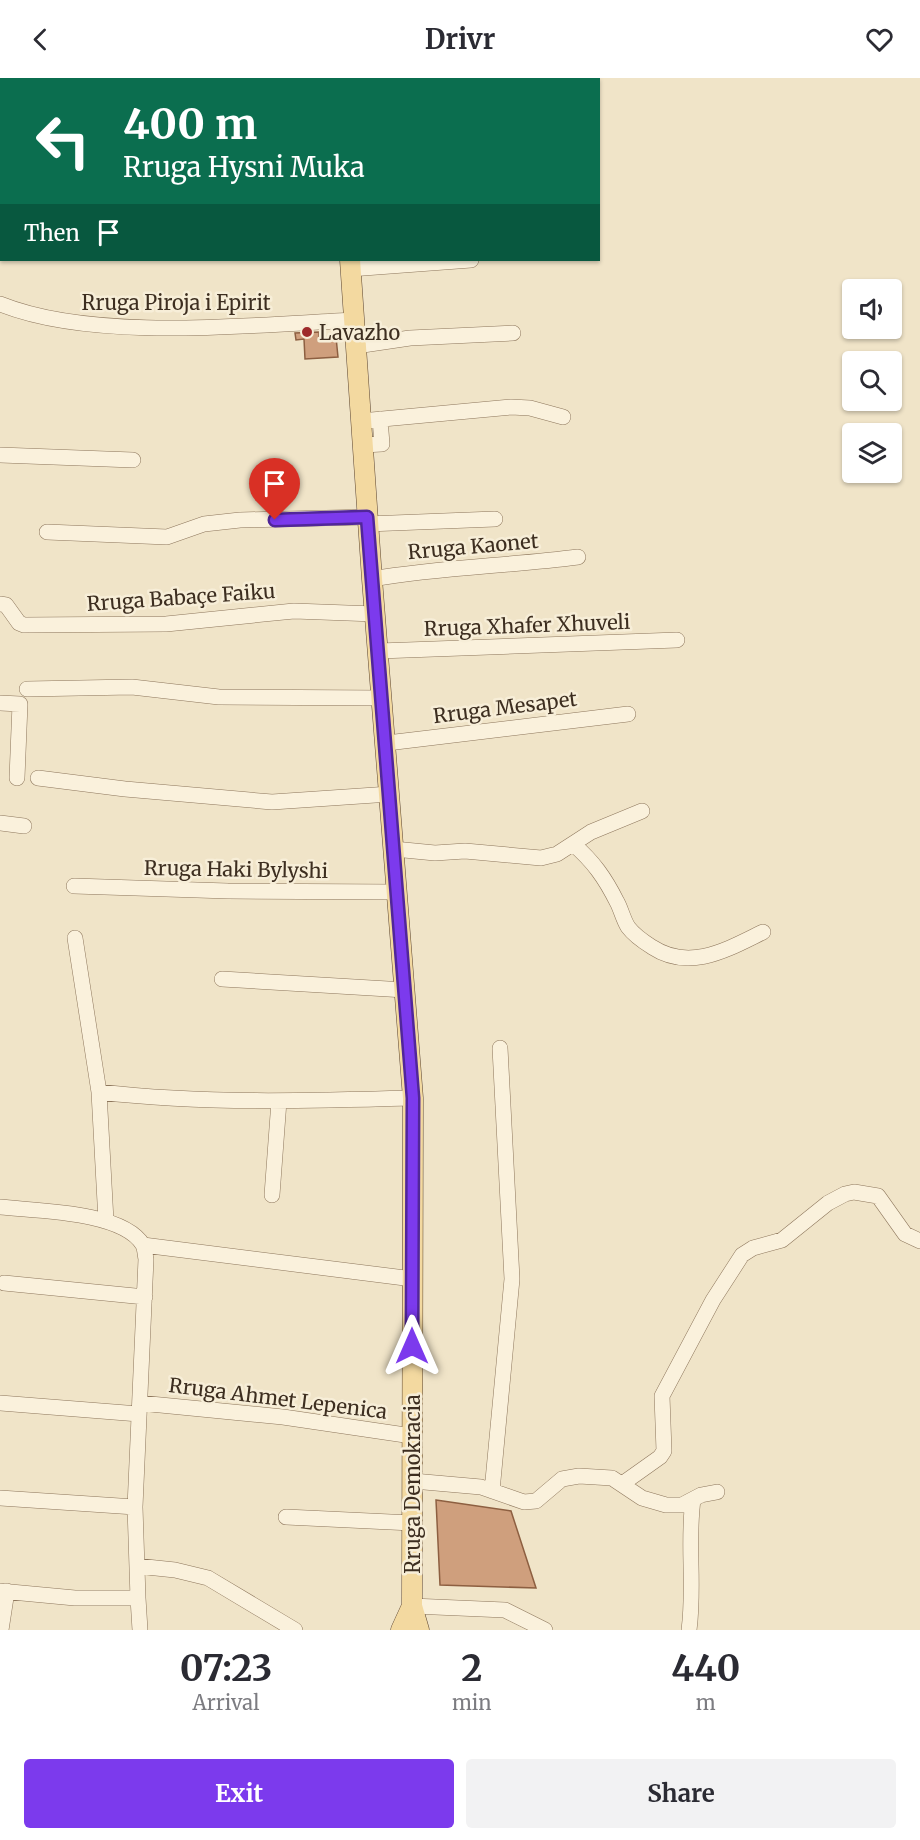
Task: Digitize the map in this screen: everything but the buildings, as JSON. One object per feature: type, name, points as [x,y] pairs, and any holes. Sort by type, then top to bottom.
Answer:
[{"type":"main road","name":"Rruga Demokracia","points":[[350,264],[356,346],[371,420],[363,445],[367,520],[387,743],[413,1098],[412,1606],[419,1630]]},
{"type":"main road","points":[[401,1630],[412,1606]]},
{"type":"street","points":[[350,264],[441,261]]},
{"type":"street","name":"Rruga Piroja i Epirit","points":[[0,304],[41,318],[144,326],[354,320]]},
{"type":"street","points":[[356,346],[410,338],[513,333]]},
{"type":"street","points":[[371,420],[511,408],[530,408],[563,417]]},
{"type":"street","points":[[0,455],[133,460]]},
{"type":"street","points":[[47,532],[167,537],[204,524],[240,520],[495,519]]},
{"type":"street","name":"Rruga Kaonet","points":[[372,579],[440,568],[493,567],[578,557]]},
{"type":"street","name":"Rruga Babaçe Faiku","points":[[0,604],[6,605],[19,623],[24,625],[166,624],[294,611],[375,614]]},
{"type":"street","name":"Rruga Xhafer Xhuveli","points":[[379,651],[677,640]]},
{"type":"street","points":[[27,689],[132,687],[228,697],[383,698]]},
{"type":"street","points":[[0,703],[20,704],[17,778]]},
{"type":"street","name":"Rruga Mesapet","points":[[387,743],[628,714]]},
{"type":"street","points":[[38,778],[136,791],[272,802],[390,794]]},
{"type":"street","points":[[394,849],[435,853],[465,851],[541,858],[557,854],[591,831],[642,811]]},
{"type":"street","points":[[0,823],[24,826]]},
{"type":"street","points":[[573,844],[593,862],[605,878],[628,927],[641,940],[662,954],[681,959],[702,958],[720,953],[763,932]]},
{"type":"street","name":"Rruga Haki Bylyshi","points":[[74,886],[228,891],[397,892]]},
{"type":"street","points":[[75,938],[99,1092],[105,1221]]},
{"type":"street","points":[[222,980],[405,990]]},
{"type":"street","points":[[492,1491],[512,1279],[500,1048]]},
{"type":"street","points":[[99,1092],[194,1101],[413,1098]]},
{"type":"street","points":[[272,1195],[279,1101]]},
{"type":"street","points":[[622,1484],[660,1457],[664,1450],[662,1396],[713,1300],[742,1255],[753,1248],[782,1240],[828,1203],[854,1192],[878,1196],[905,1234],[920,1241]]},
{"type":"street","points":[[0,1207],[105,1221],[120,1227],[142,1245],[413,1279]]},
{"type":"street","points":[[140,1630],[135,1507],[145,1297],[146,1259],[142,1245]]},
{"type":"street","points":[[4,1283],[145,1297]]},
{"type":"street","name":"Rruga Ahmet Lepenica","points":[[0,1403],[283,1416],[412,1436]]},
{"type":"street","points":[[413,1481],[463,1484],[524,1502],[536,1501],[562,1479],[579,1476],[612,1478],[654,1503],[682,1505],[701,1494],[717,1492]]},
{"type":"street","points":[[0,1498],[135,1507]]},
{"type":"street","points":[[689,1630],[692,1597],[690,1541],[693,1500]]},
{"type":"street","points":[[286,1516],[412,1523]]},
{"type":"street","points":[[137,1566],[176,1570],[208,1578],[295,1630]]},
{"type":"street","points":[[1,1630],[3,1591],[87,1599],[138,1598]]},
{"type":"street","points":[[412,1606],[505,1610],[545,1630]]},
{"type":"place","name":"Lavazho","points":[[307,332]]},
{"type":"route","points":[[275,520],[367,517],[387,743],[413,1098],[415,1157],[412,1346]]}]
